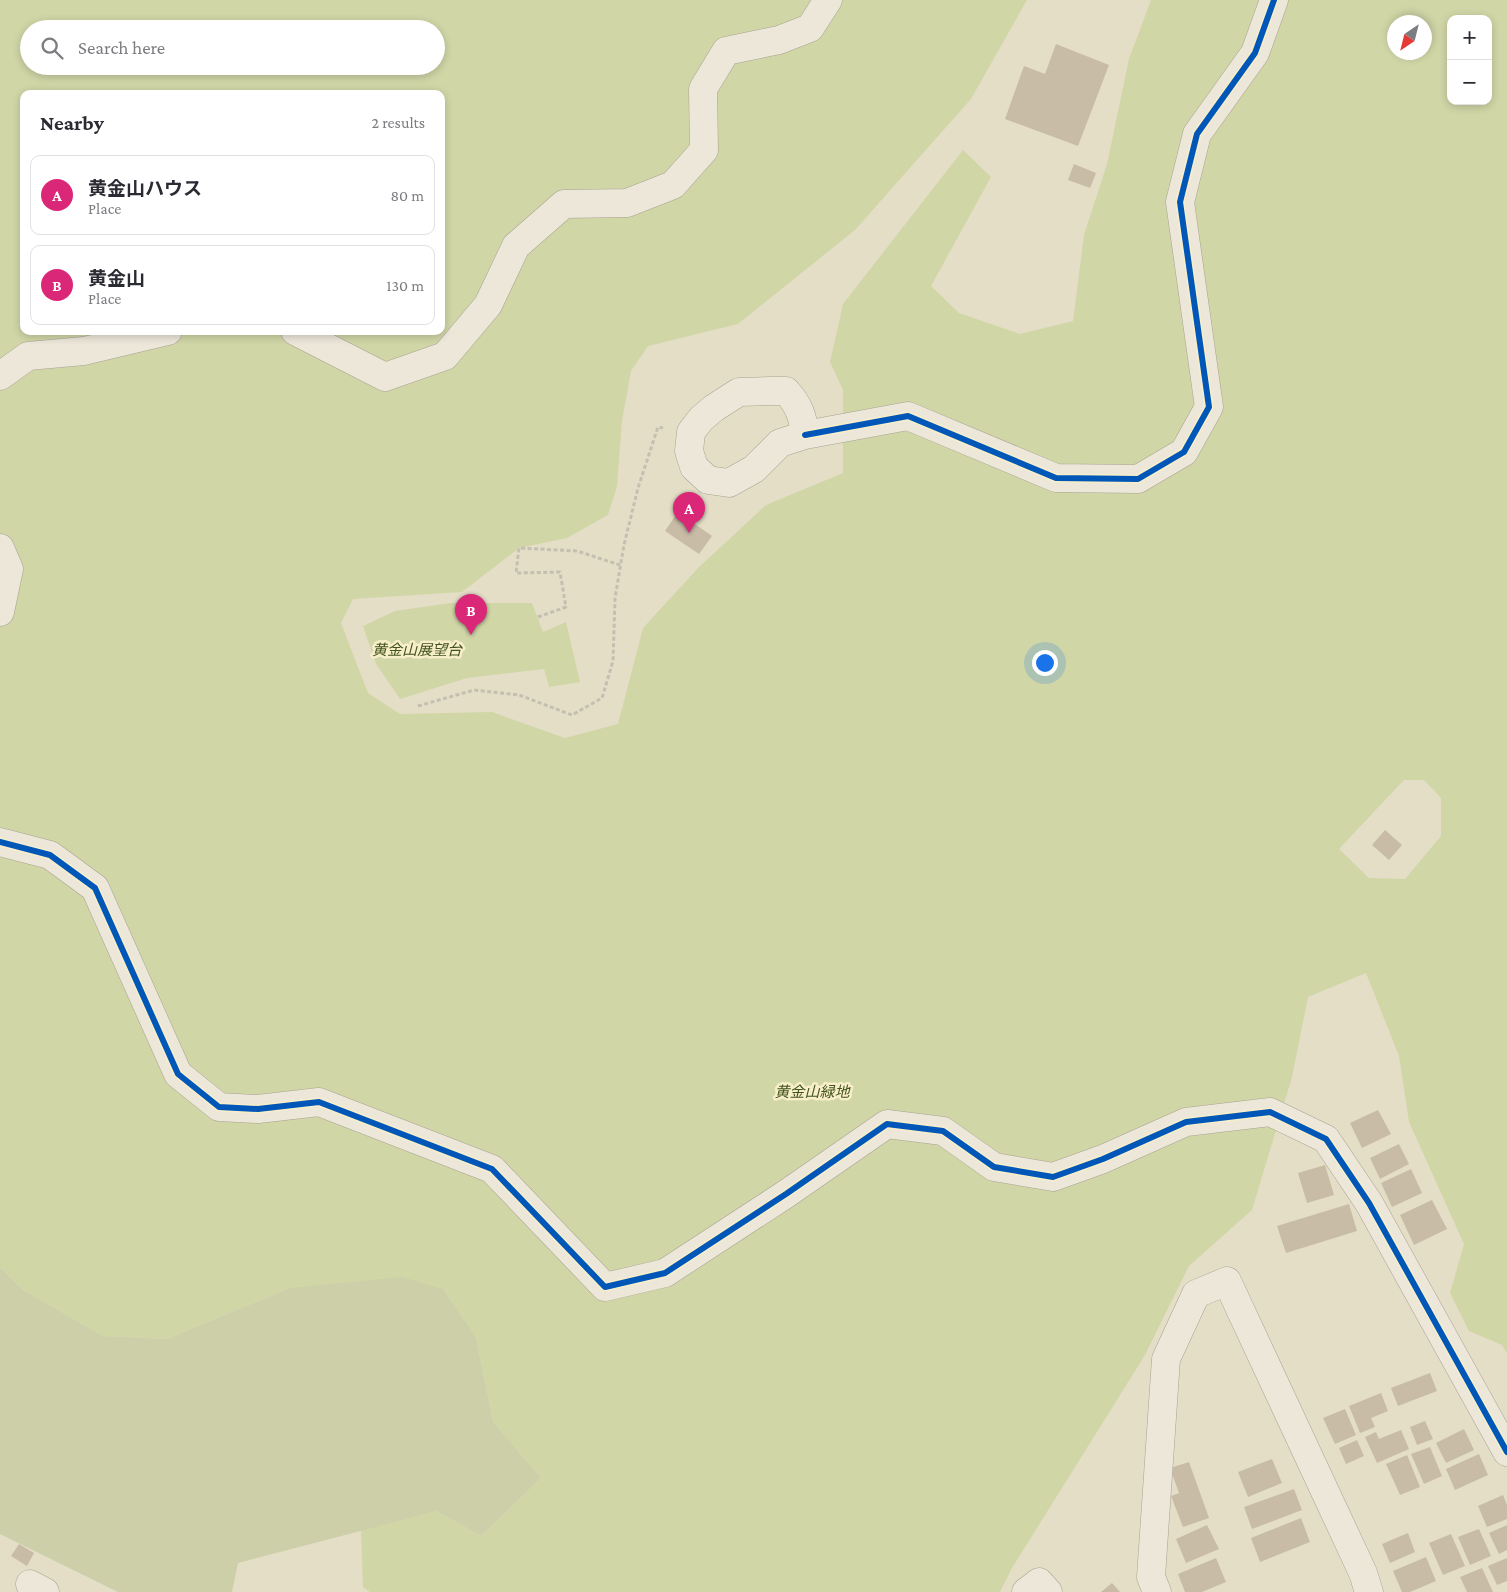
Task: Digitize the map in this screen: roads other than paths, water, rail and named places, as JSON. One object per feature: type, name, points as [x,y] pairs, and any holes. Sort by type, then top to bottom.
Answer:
[{"type":"street","points":[[303,335],[385,377],[445,356],[488,305],[516,246],[564,204],[626,203],[673,185],[704,150],[703,89],[726,51],[779,40],[810,28],[828,0]]},
{"type":"street","points":[[805,435],[803,418],[796,401],[786,391],[739,392],[701,419],[691,432],[689,451],[694,467],[708,480],[729,483],[754,468],[780,443],[805,435],[908,416],[1056,478],[1138,479],[1184,452],[1209,407],[1180,202],[1197,134],[1255,53],[1274,0]]},
{"type":"street","points":[[0,376],[28,356],[84,351],[151,335]]},
{"type":"street","points":[[0,548],[9,569],[0,612]]},
{"type":"street","points":[[0,842],[50,855],[95,888],[178,1074],[219,1107],[258,1109],[319,1102],[492,1169],[605,1287],[665,1273],[786,1194],[887,1124],[944,1131],[994,1167],[1053,1177],[1103,1159],[1186,1122],[1270,1112],[1326,1139],[1369,1203],[1507,1452]]},
{"type":"street","points":[[1157,1592],[1151,1578],[1166,1359],[1196,1294],[1228,1281],[1363,1573],[1369,1592]]},
{"type":"street","points":[[1026,1592],[1039,1582],[1048,1592]]},
{"type":"place","name":"黄金山ハウス","points":[[689,533]]},
{"type":"place","name":"黄金山","points":[[471,635]]},
{"type":"park label","name":"黄金山展望台","points":[[417,650]]},
{"type":"park label","name":"黄金山緑地","points":[[812,1092]]}]
